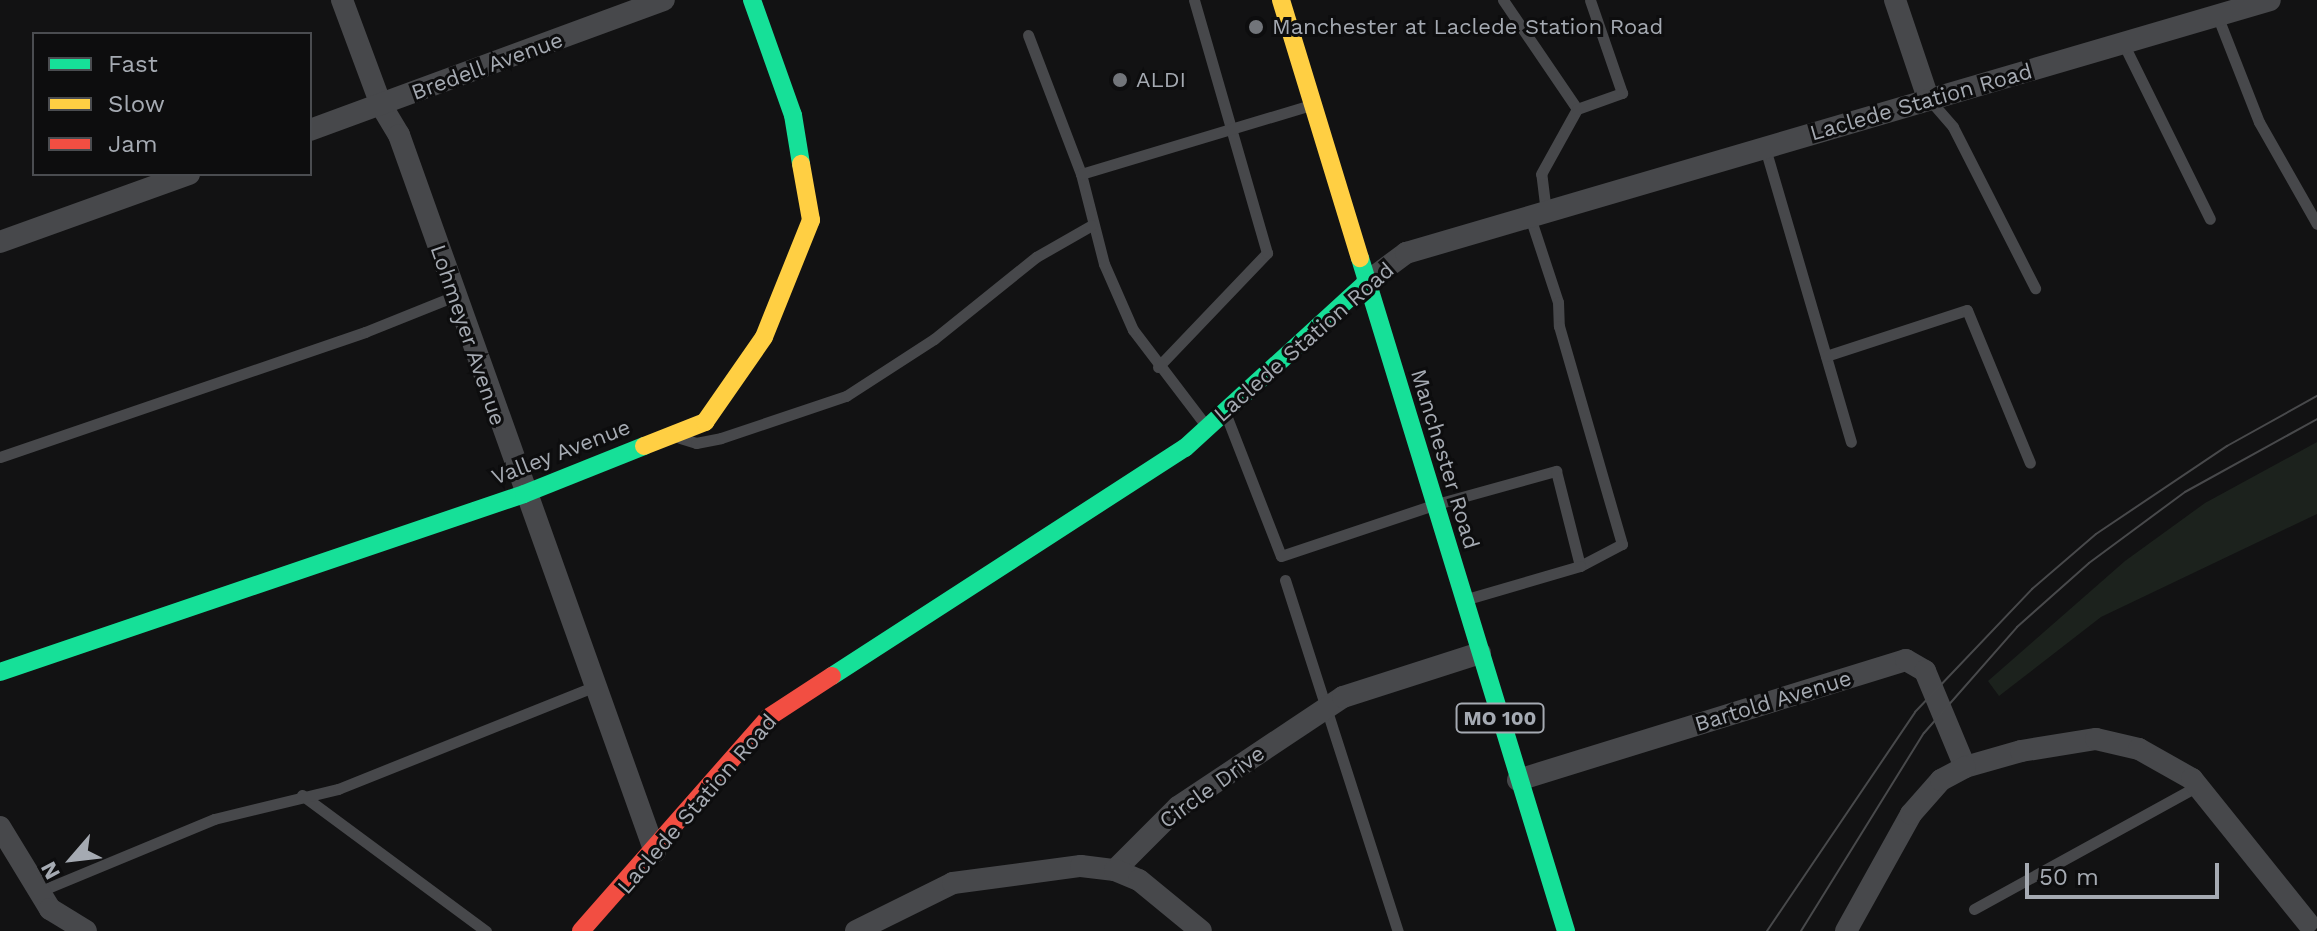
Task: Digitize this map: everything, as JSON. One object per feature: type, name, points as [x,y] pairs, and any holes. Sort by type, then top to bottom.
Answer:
[{"type":"street","name":"Lohmeyer Avenue","points":[[342,0],[381,105],[399,135],[524,494],[655,852]]},
{"type":"street","name":"Bredell Avenue","points":[[312,129],[664,0]]},
{"type":"street","name":"Valley Avenue","points":[[0,672],[524,494],[705,422],[764,337],[811,220],[793,115],[752,0]]},
{"type":"street","name":"Manchester Road","points":[[1281,0],[1433,505],[1566,931]]},
{"type":"street","points":[[1895,0],[1928,98]]},
{"type":"street","name":"Laclede Station Road","points":[[581,931],[655,852],[769,717],[1185,448],[1367,282],[1406,253],[2270,0]]},
{"type":"street","points":[[0,242],[183,176]]},
{"type":"street","name":"Circle Drive","points":[[1115,870],[1178,807],[1343,697],[1480,653]]},
{"type":"street","name":"Bartold Avenue","points":[[1518,780],[1906,660],[1925,671],[1965,767]]},
{"type":"street","points":[[1846,931],[1911,814],[1941,780],[1965,767],[2021,751],[2096,739],[2160,758],[2199,786],[2310,918]]},
{"type":"street","points":[[0,827],[50,909],[86,931]]},
{"type":"street","points":[[856,931],[953,883],[1041,869],[1115,870],[1139,880],[1201,931]]},
{"type":"lane","points":[[1158,367],[1267,253],[1234,128],[1194,0]]},
{"type":"lane","points":[[1503,0],[1577,109]]},
{"type":"lane","points":[[1463,600],[1580,566],[1622,544],[1559,326],[1558,302],[1538,215],[1541,174],[1577,109],[1622,93],[1590,0]]},
{"type":"lane","points":[[2217,15],[2259,122],[2317,224]]},
{"type":"lane","points":[[1028,35],[1081,174],[1092,225],[1133,330],[1207,428]]},
{"type":"lane","points":[[2123,43],[2210,219]]},
{"type":"lane","points":[[1928,98],[1953,127],[2035,288]]},
{"type":"lane","points":[[1081,174],[1313,104]]},
{"type":"lane","points":[[1765,148],[1851,442]]},
{"type":"lane","points":[[673,435],[696,443],[721,438],[846,396],[934,339],[1036,257],[1092,225]]},
{"type":"lane","points":[[0,457],[365,332],[455,296]]},
{"type":"lane","points":[[1826,356],[1967,310],[2030,463]]},
{"type":"lane","points":[[1225,411],[1281,556],[1433,505],[1556,471],[1580,566]]},
{"type":"lane","points":[[1285,580],[1398,931]]},
{"type":"lane","points":[[38,892],[214,819],[302,795],[338,789],[593,687]]},
{"type":"lane","points":[[1974,909],[2199,786]]},
{"type":"lane","points":[[302,795],[486,931]]},
{"type":"shaded area","points":[[2317,442],[2317,514],[2101,617],[1999,696],[1988,681],[2125,561],[2205,503]]},
{"type":"tram line","points":[[1767,931],[1915,712],[2032,589],[2096,534],[2227,446],[2317,396]]},
{"type":"tram line","points":[[1801,931],[1924,733],[2017,627],[2089,563],[2185,492],[2317,419]]},
{"type":"traffic: fast","points":[[752,0],[793,115],[801,164]]},
{"type":"traffic: fast","points":[[1360,258],[1566,931]]},
{"type":"traffic: fast","points":[[832,676],[1185,448],[1367,282]]},
{"type":"traffic: fast","points":[[0,672],[524,494],[644,446]]},
{"type":"traffic: slow","points":[[1281,0],[1360,258]]},
{"type":"traffic: slow","points":[[644,446],[705,422],[764,337],[811,220],[801,164]]},
{"type":"traffic: jam","points":[[581,931],[769,717],[832,676]]},
{"type":"place","name":"Manchester at Laclede Station Road","points":[[1256,27]]},
{"type":"place","name":"ALDI","points":[[1120,80]]}]
